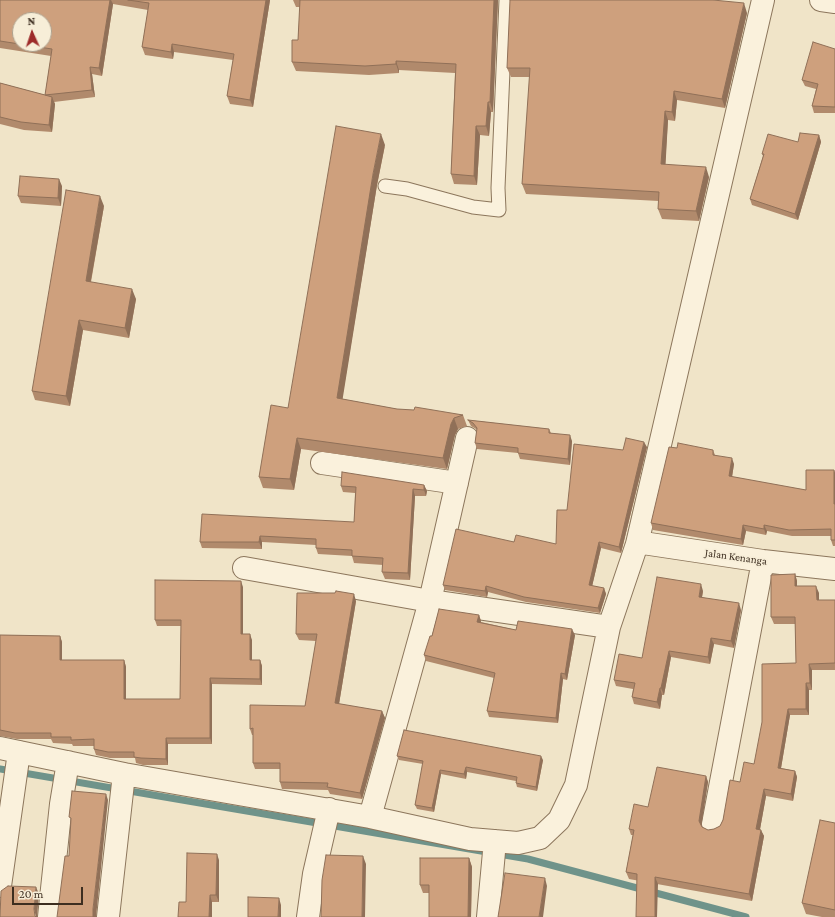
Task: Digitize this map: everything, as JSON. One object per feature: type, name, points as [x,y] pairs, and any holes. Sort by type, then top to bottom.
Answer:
[{"type":"street","points":[[0,886],[12,792],[12,755],[67,770],[122,789],[329,810],[370,817],[470,839],[494,851],[540,838],[559,820],[576,785],[610,627],[637,544],[763,0]]},
{"type":"street","points":[[821,0],[835,2]]},
{"type":"street","points":[[370,817],[430,602],[467,438]]},
{"type":"street","points":[[322,464],[457,483]]},
{"type":"street","name":"Jalan Kenanga","points":[[637,544],[643,543],[763,561],[835,569]]},
{"type":"street","points":[[713,824],[763,561]]},
{"type":"street","points":[[244,568],[430,602],[610,627]]},
{"type":"street","points":[[49,917],[61,804],[67,770]]},
{"type":"street","points":[[108,917],[122,789]]},
{"type":"street","points":[[308,917],[314,874],[329,810]]},
{"type":"street","points":[[488,917],[494,851]]},
{"type":"lane","points":[[386,186],[407,189],[473,207],[499,210],[498,188],[506,0]]},
{"type":"building","points":[[0,0],[110,0],[99,68],[90,67],[92,90],[45,95],[52,52],[52,12],[12,12],[12,43],[0,41]]},
{"type":"building","points":[[128,0],[266,0],[250,100],[227,96],[234,54],[172,44],[171,52],[142,47],[149,3]]},
{"type":"building","points":[[300,0],[494,0],[490,102],[488,102],[486,126],[476,126],[474,176],[451,174],[456,64],[396,61],[396,64],[365,66],[292,62],[292,40],[298,40]]},
{"type":"building","points":[[510,0],[713,0],[744,3],[722,99],[674,91],[672,112],[665,111],[661,164],[706,167],[696,211],[658,209],[659,192],[522,184],[530,68],[507,68]]},
{"type":"building","points":[[813,42],[835,49],[835,107],[812,106],[818,84],[802,80]]},
{"type":"building","points":[[0,83],[52,97],[49,125],[21,122],[0,117]]},
{"type":"building","points":[[336,126],[381,134],[373,174],[337,398],[397,409],[414,410],[415,407],[463,415],[454,418],[451,424],[443,458],[297,438],[290,479],[259,477],[271,405],[288,408]]},
{"type":"building","points":[[800,133],[819,135],[795,214],[750,199],[764,154],[762,154],[768,134],[798,142]]},
{"type":"building","points":[[20,176],[59,179],[58,198],[18,196]]},
{"type":"building","points":[[66,190],[100,196],[86,281],[132,289],[125,328],[79,320],[66,396],[32,391]]},
{"type":"building","points":[[468,420],[549,429],[549,433],[570,435],[568,459],[518,453],[518,448],[475,443],[477,428]]},
{"type":"building","points":[[626,438],[644,442],[619,547],[599,542],[589,585],[604,588],[598,608],[524,597],[486,586],[485,591],[443,585],[456,529],[514,542],[516,535],[556,544],[557,510],[567,510],[574,444],[623,450]]},
{"type":"building","points":[[678,443],[713,450],[713,455],[732,458],[729,476],[806,490],[806,470],[834,470],[835,540],[831,540],[831,529],[789,530],[764,525],[764,529],[743,525],[741,539],[651,523],[669,447],[677,448]]},
{"type":"building","points":[[342,472],[424,485],[424,490],[413,489],[408,573],[382,572],[383,558],[352,556],[352,550],[316,548],[316,539],[260,536],[259,542],[200,542],[202,514],[354,522],[356,487],[341,486]]},
{"type":"building","points":[[795,574],[795,586],[816,586],[817,600],[835,600],[835,663],[809,664],[810,683],[806,683],[806,709],[788,709],[778,768],[795,771],[791,794],[764,789],[756,829],[761,830],[749,894],[655,877],[655,917],[636,917],[637,874],[626,872],[634,830],[629,829],[634,804],[648,807],[657,767],[706,776],[699,821],[702,827],[708,830],[720,826],[723,820],[730,780],[740,782],[744,762],[754,764],[762,722],[762,664],[796,663],[795,617],[771,617],[771,575]]},
{"type":"building","points":[[657,577],[701,584],[699,597],[739,603],[731,641],[711,638],[708,657],[669,651],[657,702],[632,697],[635,683],[614,680],[619,654],[642,658]]},
{"type":"building","points":[[155,580],[241,581],[241,634],[250,634],[250,660],[260,660],[260,679],[210,678],[210,738],[166,738],[166,759],[134,757],[134,752],[108,752],[94,749],[94,739],[71,740],[71,737],[51,737],[51,733],[15,733],[0,730],[0,635],[60,636],[60,660],[124,660],[124,699],[180,699],[181,620],[155,620]]},
{"type":"building","points":[[336,591],[354,594],[335,703],[382,711],[360,793],[327,787],[328,783],[280,782],[280,763],[253,763],[253,728],[250,729],[250,705],[305,706],[317,634],[296,634],[297,593],[335,593]]},
{"type":"building","points":[[439,609],[479,615],[477,622],[516,630],[518,621],[572,629],[565,674],[561,673],[556,718],[487,711],[495,673],[424,655],[430,636],[432,636]]},
{"type":"building","points":[[404,730],[541,756],[536,787],[516,783],[517,777],[466,767],[464,774],[440,770],[432,808],[415,805],[423,761],[397,756]]},
{"type":"building","points":[[72,791],[106,794],[93,917],[57,917],[65,856],[69,856],[71,818],[69,817]]},
{"type":"building","points":[[820,820],[835,823],[835,910],[802,903]]},
{"type":"building","points":[[187,853],[217,854],[216,895],[210,895],[209,917],[178,917],[179,902],[186,902]]},
{"type":"building","points":[[326,855],[363,856],[362,917],[321,917],[322,880]]},
{"type":"building","points":[[420,858],[469,858],[468,917],[429,917],[429,885],[420,885]]},
{"type":"building","points":[[505,873],[545,878],[539,917],[498,917]]},
{"type":"building","points":[[8,886],[36,887],[34,909],[36,917],[0,917],[1,891]]},
{"type":"building","points":[[248,897],[279,898],[278,917],[248,917]]},
{"type":"waterway","points":[[0,769],[528,859],[746,917]]}]
